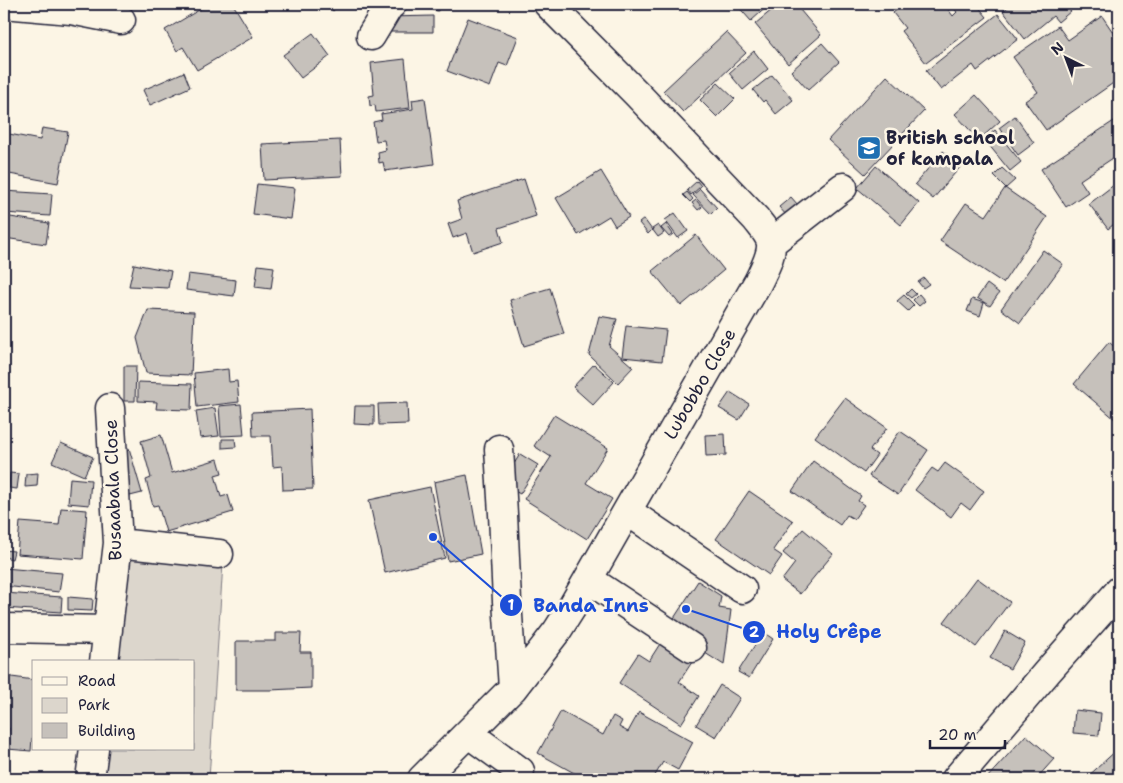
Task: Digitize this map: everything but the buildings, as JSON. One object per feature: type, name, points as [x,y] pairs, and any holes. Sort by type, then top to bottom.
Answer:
[{"type":"street","points":[[4,4],[71,10],[121,20]]},
{"type":"street","points":[[371,36],[392,4]]},
{"type":"street","points":[[548,4],[756,219],[766,232],[771,243],[843,187]]},
{"type":"street","name":"Lubobbo Close","points":[[422,779],[513,688],[557,632],[758,282],[768,259],[771,243]]},
{"type":"street","name":"Busaabala Close","points":[[104,660],[118,543],[110,408]]},
{"type":"street","points":[[499,450],[513,688]]},
{"type":"street","points":[[627,511],[742,589]]},
{"type":"street","points":[[118,543],[219,554]]},
{"type":"street","points":[[588,579],[692,648]]},
{"type":"street","points":[[956,779],[1119,591]]},
{"type":"street","points":[[4,628],[108,630]]},
{"type":"street","points":[[469,734],[520,771]]},
{"type":"street","points":[[90,779],[94,750]]},
{"type":"green space","points":[[127,556],[223,563],[209,779],[99,778],[103,750],[195,750],[195,660],[114,660]]},
{"type":"place","name":"British school of kampala","points":[[869,148]]},
{"type":"place","name":"Banda Inns","points":[[433,537]]},
{"type":"place","name":"Holy Crêpe","points":[[686,609]]}]
